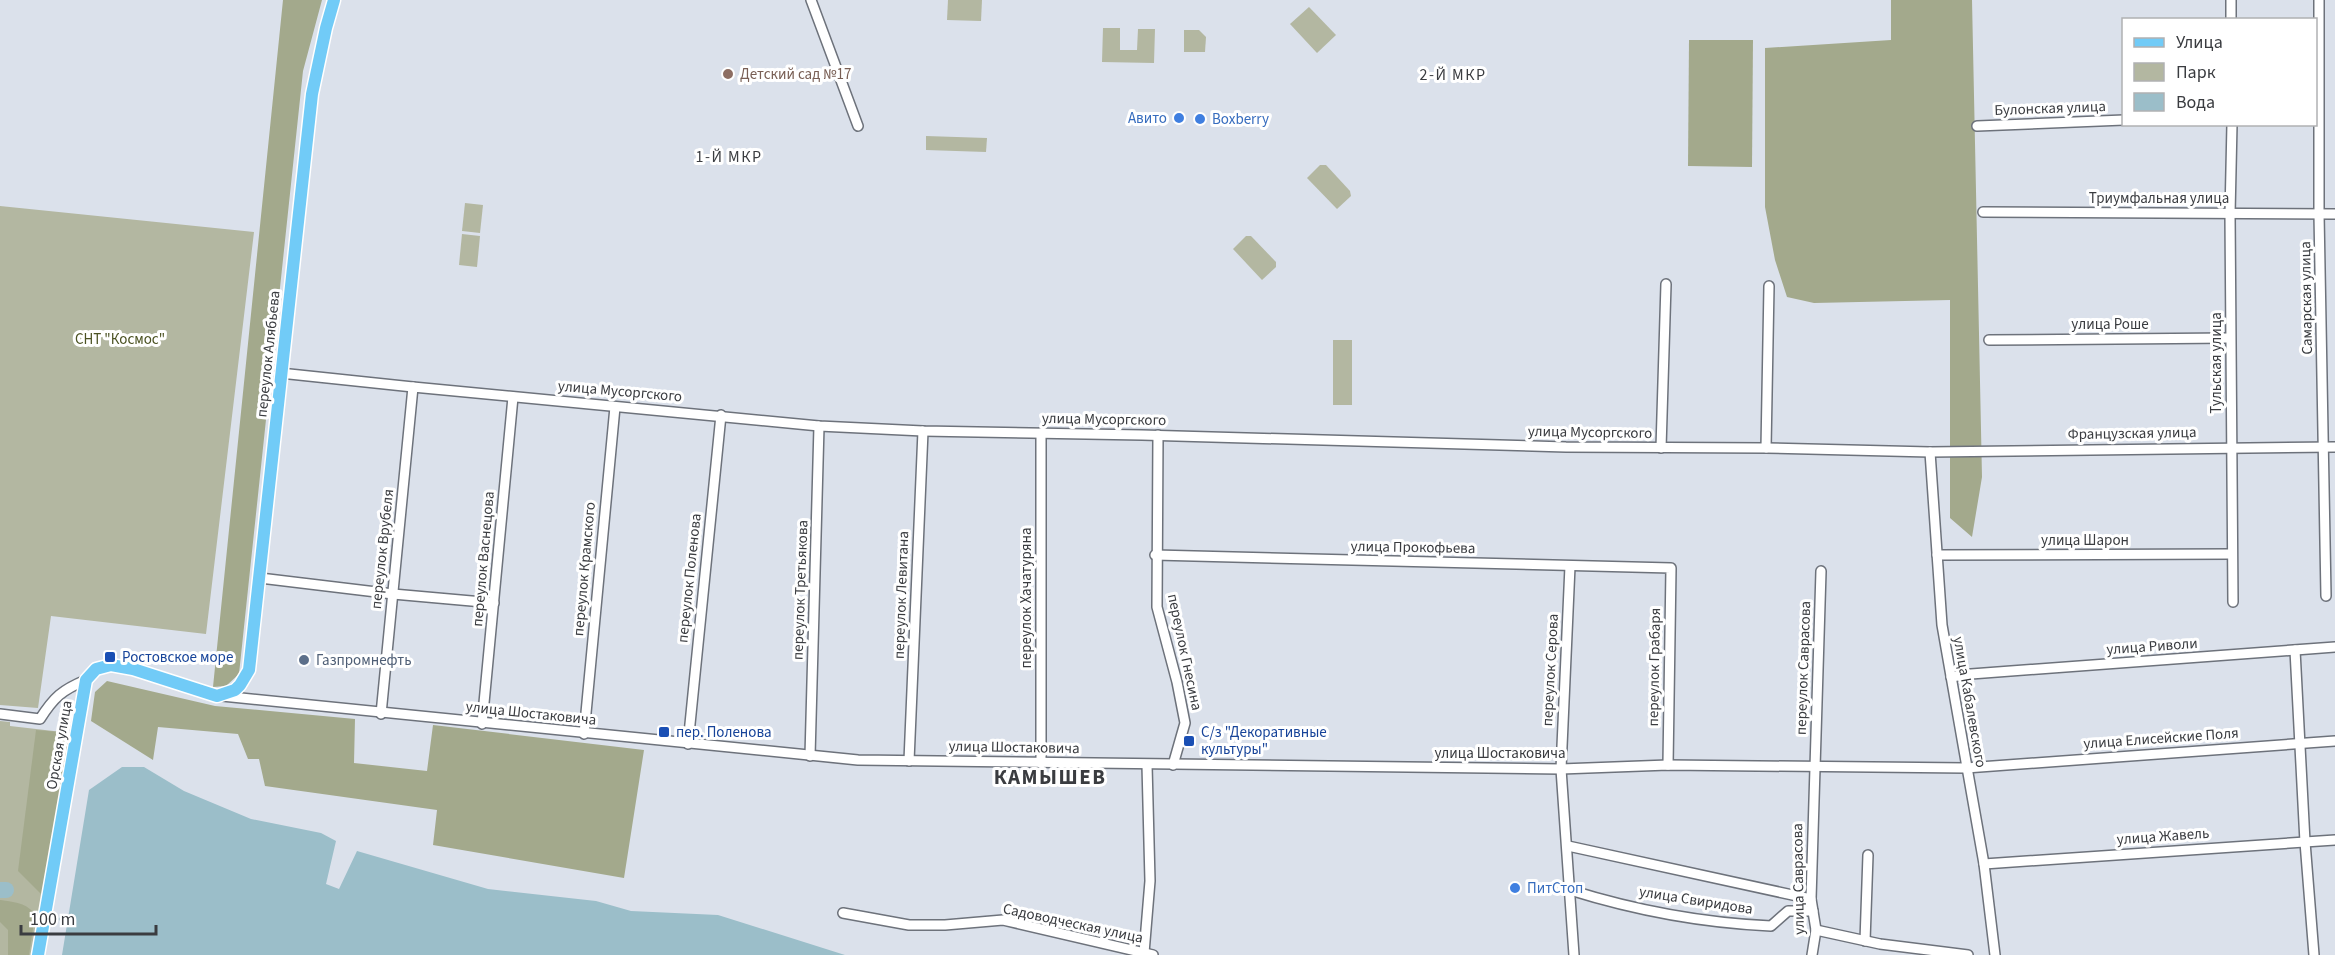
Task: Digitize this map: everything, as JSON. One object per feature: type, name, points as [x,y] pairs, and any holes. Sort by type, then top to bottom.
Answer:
[{"type":"main road","name":"переулок Алябьева","points":[[217,696],[234,690],[249,670],[312,94],[334,0]]},
{"type":"main road","points":[[86,680],[96,669],[111,666],[133,669],[217,696]]},
{"type":"main road","name":"Орская улица","points":[[38,955],[86,680]]},
{"type":"street","points":[[811,0],[858,126]]},
{"type":"street","points":[[2231,0],[2231,18]]},
{"type":"street","name":"Самарская улица","points":[[2319,0],[2319,214],[2326,596]]},
{"type":"street","name":"Булонская улица","points":[[1977,126],[2122,120]]},
{"type":"street","name":"Тульская улица","points":[[2232,126],[2230,338],[2233,602]]},
{"type":"street","name":"Триумфальная улица","points":[[1983,212],[2335,214]]},
{"type":"street","points":[[1661,448],[1666,284]]},
{"type":"street","points":[[1766,448],[1769,286]]},
{"type":"street","name":"улица Роше","points":[[1989,340],[2230,338]]},
{"type":"street","name":"улица Мусоргского","points":[[280,373],[819,426],[923,431],[1930,452]]},
{"type":"street","name":"переулок Врубеля","points":[[381,714],[412,387]]},
{"type":"street","name":"переулок Васнецова","points":[[482,724],[513,397]]},
{"type":"street","name":"переулок Крамского","points":[[584,734],[615,407]]},
{"type":"street","name":"переулок Поленова","points":[[688,744],[721,415]]},
{"type":"street","name":"переулок Третьякова","points":[[810,756],[819,426]]},
{"type":"street","name":"переулок Левитана","points":[[909,761],[923,431]]},
{"type":"street","name":"переулок Хачатуряна","points":[[1041,433],[1041,763]]},
{"type":"street","name":"переулок Гнесина","points":[[1158,435],[1155,555],[1157,607],[1177,682],[1185,723],[1173,765]]},
{"type":"street","name":"Французская улица","points":[[1930,452],[2335,447]]},
{"type":"street","name":"улица Кабалевского","points":[[1930,452],[1942,625],[1966,768],[1989,864],[1995,955]]},
{"type":"street","name":"улица Шарон","points":[[1937,555],[2232,554]]},
{"type":"street","name":"улица Прокофьева","points":[[1155,555],[1671,568]]},
{"type":"street","name":"переулок Серова","points":[[1570,566],[1561,769],[1574,955]]},
{"type":"street","name":"переулок Грабаря","points":[[1668,765],[1671,568]]},
{"type":"street","name":"переулок Саврасова","points":[[1814,766],[1821,571]]},
{"type":"street","points":[[260,578],[494,603]]},
{"type":"street","name":"улица Риволи","points":[[1951,677],[2335,648]]},
{"type":"street","points":[[2295,650],[2305,842],[2314,955]]},
{"type":"street","points":[[0,714],[40,719],[55,697],[65,688],[86,680]]},
{"type":"street","name":"улица Шостаковича","points":[[217,696],[858,760],[1561,769],[1668,765],[1966,768]]},
{"type":"street","name":"улица Елисейские Поля","points":[[1966,768],[2335,741]]},
{"type":"street","points":[[1147,765],[1150,881],[1148,954]]},
{"type":"street","name":"улица Саврасова","points":[[1812,955],[1816,930],[1811,899],[1814,766]]},
{"type":"street","name":"улица Жавель","points":[[1989,864],[2335,840]]},
{"type":"street","points":[[1568,846],[1811,899]]},
{"type":"street","points":[[1865,940],[1868,855]]},
{"type":"street","name":"улица Свиридова","points":[[1570,890],[1597,898],[1733,924],[1771,926],[1788,911],[1813,911]]},
{"type":"street","name":"Садоводческая улица","points":[[843,913],[909,925],[945,925],[1003,920],[1148,954]]},
{"type":"street","points":[[1816,930],[1865,940],[1968,955]]},
{"type":"green space","points":[[283,0],[322,0],[303,71],[239,674],[226,686],[213,687]]},
{"type":"green space","points":[[948,0],[982,0],[981,21],[947,20]]},
{"type":"green space","points":[[1891,0],[1972,0],[1982,477],[1972,537],[1950,518],[1950,300],[1814,303],[1787,297],[1775,260],[1765,207],[1765,48],[1891,40]]},
{"type":"green space","points":[[1309,7],[1336,35],[1317,53],[1290,24]]},
{"type":"green space","points":[[1103,28],[1120,28],[1120,50],[1137,50],[1138,29],[1155,29],[1154,63],[1102,62]]},
{"type":"green space","points":[[1184,30],[1199,30],[1206,37],[1205,52],[1184,52]]},
{"type":"green space","points":[[1689,40],[1753,40],[1752,167],[1688,166]]},
{"type":"green space","points":[[926,136],[987,138],[986,152],[926,150]]},
{"type":"green space","points":[[1320,165],[1326,165],[1350,191],[1351,196],[1337,209],[1307,178]]},
{"type":"green space","points":[[465,203],[483,205],[480,233],[462,231]]},
{"type":"green space","name":"СНТ \"Космос\"","points":[[0,206],[254,232],[206,634],[51,616],[38,708],[0,705]]},
{"type":"green space","points":[[462,234],[480,236],[477,267],[459,265]]},
{"type":"green space","points":[[1246,236],[1251,236],[1276,262],[1276,267],[1262,280],[1233,249]]},
{"type":"green space","points":[[1333,340],[1352,340],[1352,405],[1333,405]]},
{"type":"green space","points":[[107,681],[215,706],[355,719],[354,763],[427,771],[433,725],[644,750],[624,878],[433,845],[437,810],[265,786],[259,759],[248,759],[238,734],[158,727],[153,760],[91,721],[95,692]]},
{"type":"green space","points":[[0,721],[10,722],[10,726],[71,733],[34,955],[0,955]]},
{"type":"green space","points":[[36,730],[71,733],[44,897],[18,871]]},
{"type":"green space","points":[[0,900],[25,906],[35,915],[29,955],[8,955],[8,930],[0,922]]},
{"type":"water","points":[[122,767],[144,767],[184,791],[251,819],[321,833],[336,841],[326,884],[339,889],[357,851],[488,889],[596,901],[631,911],[718,915],[845,955],[62,955],[89,790]]},
{"type":"waterway","points":[[0,890],[6,890]]},
{"type":"waterway","points":[[60,919],[69,924]]},
{"type":"place","name":"Детский сад №17","points":[[728,74]]},
{"type":"place","name":"Авито","points":[[1179,118]]},
{"type":"place","name":"Boxberry","points":[[1200,119]]},
{"type":"place","name":"Ростовское море","points":[[110,657]]},
{"type":"place","name":"Газпромнефть","points":[[304,660]]},
{"type":"place","name":"пер. Поленова","points":[[664,732]]},
{"type":"place","name":"С/з \"Декоративные культуры\"","points":[[1189,741]]},
{"type":"place","name":"ПитСтоп","points":[[1515,888]]},
{"type":"district","name":"2-Й МКР","points":[[1453,74]]},
{"type":"district","name":"1-Й МКР","points":[[729,156]]},
{"type":"district","name":"КАМЫШЕВ","points":[[1050,777]]}]
